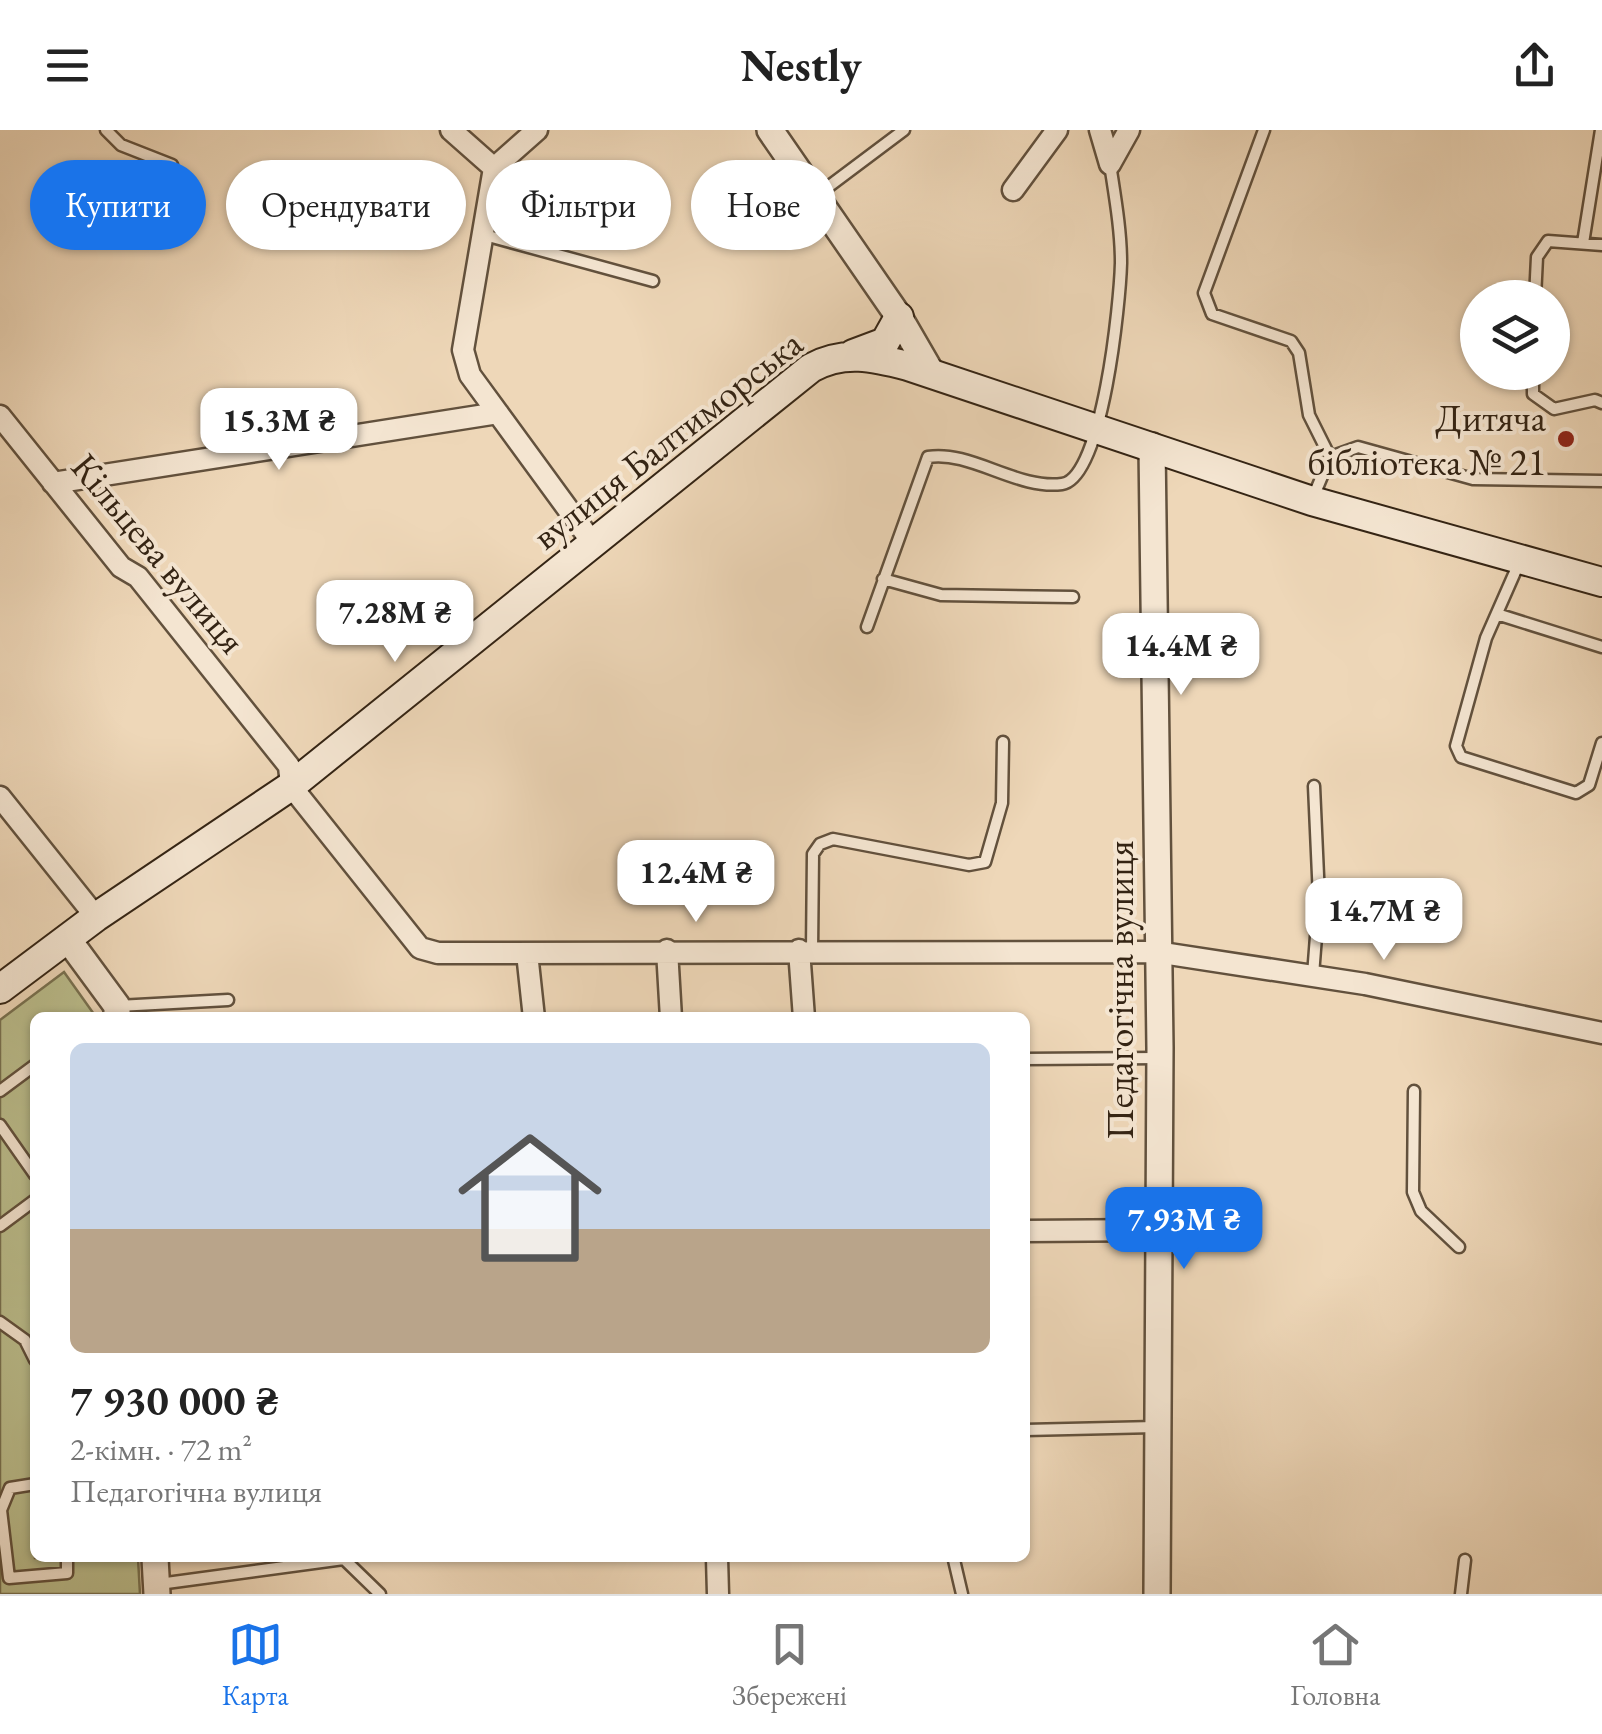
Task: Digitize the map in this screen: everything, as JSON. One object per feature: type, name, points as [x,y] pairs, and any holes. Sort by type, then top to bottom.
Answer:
[{"type":"main road","points":[[848,356],[884,342],[899,317]]},
{"type":"main road","name":"вулиця Балтиморська","points":[[0,989],[96,917],[291,786],[812,368],[848,356],[932,374],[1312,501],[1602,582]]},
{"type":"street","points":[[451,130],[486,161]]},
{"type":"street","points":[[503,160],[537,130]]},
{"type":"street","points":[[770,130],[791,160]]},
{"type":"street","points":[[1013,190],[1057,130]]},
{"type":"street","points":[[1100,130],[1110,164]]},
{"type":"street","points":[[1110,164],[1129,130]]},
{"type":"street","points":[[486,206],[463,350],[470,376],[592,542]]},
{"type":"street","points":[[836,226],[899,317],[932,374]]},
{"type":"street","points":[[53,483],[498,413]]},
{"type":"street","name":"Кільцева вулиця","points":[[0,416],[121,567],[138,577],[289,766],[291,786],[420,948],[438,953],[1156,952],[1313,976],[1602,1033]]},
{"type":"street","name":"Педагогічна вулиця","points":[[1152,446],[1160,1058],[1156,1594]]},
{"type":"street","points":[[0,796],[96,917]]},
{"type":"street","points":[[67,938],[117,1012]]},
{"type":"street","points":[[666,950],[671,1012]]},
{"type":"street","points":[[804,1012],[806,950]]},
{"type":"street","points":[[527,952],[533,1012]]},
{"type":"street","points":[[1030,1230],[1156,1230]]},
{"type":"street","points":[[155,1562],[157,1589]]},
{"type":"street","points":[[717,1562],[718,1594]]},
{"type":"lane","points":[[106,130],[121,146],[159,160]]},
{"type":"lane","points":[[836,182],[904,130]]},
{"type":"lane","points":[[1264,130],[1204,293],[1212,314],[1291,341],[1299,353],[1309,415],[1330,456],[1312,501]]},
{"type":"lane","points":[[1583,243],[1601,130]]},
{"type":"lane","points":[[867,627],[928,457],[1063,484],[1080,473],[1098,431],[1120,287],[1119,227],[1110,164]]},
{"type":"lane","points":[[480,234],[653,281]]},
{"type":"lane","points":[[1536,280],[1536,257],[1548,241],[1602,246]]},
{"type":"lane","points":[[1533,390],[1533,394],[1554,409],[1595,400],[1602,404]]},
{"type":"lane","points":[[1330,456],[1358,447],[1473,479],[1602,481]]},
{"type":"lane","points":[[1520,562],[1500,615],[1486,638],[1456,746],[1460,757],[1576,794],[1589,785],[1602,743]]},
{"type":"lane","points":[[884,580],[942,594],[1073,597]]},
{"type":"lane","points":[[1500,615],[1602,647]]},
{"type":"lane","points":[[806,950],[813,854],[820,844],[833,839],[969,865],[985,862],[1002,803],[1003,742]]},
{"type":"lane","points":[[1313,976],[1319,898],[1314,786]]},
{"type":"lane","points":[[117,1012],[228,1000]]},
{"type":"lane","points":[[1030,1059],[1160,1058]]},
{"type":"lane","points":[[0,1091],[30,1069]]},
{"type":"lane","points":[[1414,1091],[1414,1192],[1421,1211],[1459,1247]]},
{"type":"lane","points":[[0,1125],[30,1168]]},
{"type":"lane","points":[[0,1226],[30,1204]]},
{"type":"lane","points":[[0,1322],[25,1340],[30,1350]]},
{"type":"lane","points":[[1030,1430],[1156,1427]]},
{"type":"lane","points":[[30,1485],[10,1488],[2,1502],[9,1578],[67,1573],[67,1562]]},
{"type":"lane","points":[[1461,1594],[1464,1560]]},
{"type":"lane","points":[[157,1589],[329,1562]]},
{"type":"lane","points":[[351,1562],[380,1594]]},
{"type":"lane","points":[[954,1562],[962,1594]]},
{"type":"green space","points":[[64,972],[92,1012],[30,1012],[30,1562],[138,1562],[140,1594],[0,1594],[0,1020]]},
{"type":"place","name":"Дитяча бібліотека № 21","points":[[1566,439]]}]
